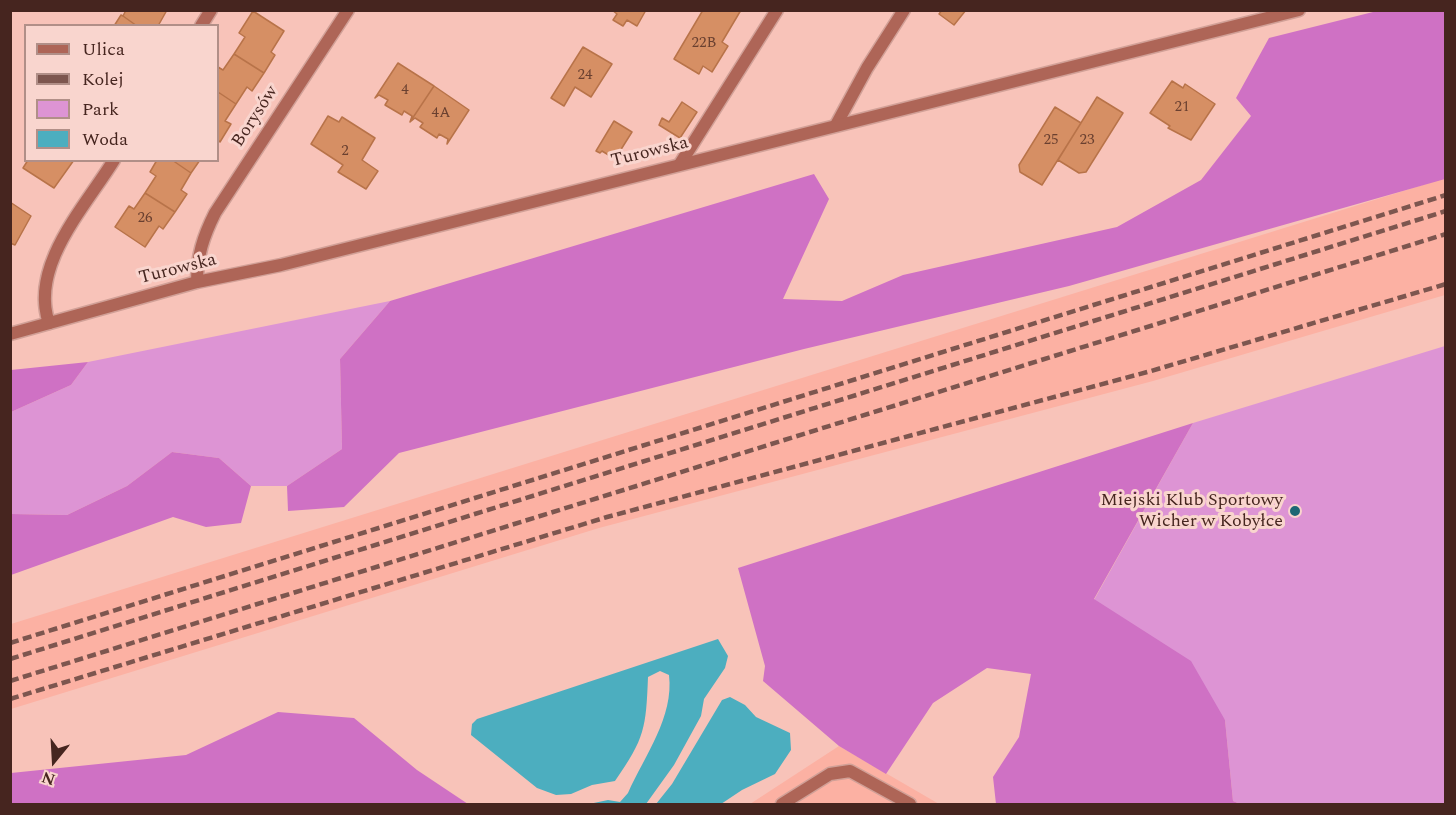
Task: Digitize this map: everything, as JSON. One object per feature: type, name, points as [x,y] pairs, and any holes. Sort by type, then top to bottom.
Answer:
[{"type":"street","points":[[202,24],[211,10]]},
{"type":"street","name":"Borysów","points":[[197,282],[197,261],[202,240],[215,213],[348,10]]},
{"type":"street","points":[[680,164],[777,10]]},
{"type":"street","points":[[836,125],[867,68],[904,10]]},
{"type":"street","name":"Turowska","points":[[10,334],[197,282],[281,265],[1299,10]]},
{"type":"street","points":[[49,323],[44,309],[44,295],[50,261],[113,162]]},
{"type":"street","points":[[782,804],[830,774],[850,771],[910,804]]},
{"type":"shaded area","points":[[1381,10],[1445,11],[1445,179],[1069,286],[804,349],[399,453],[344,507],[288,511],[287,486],[342,449],[340,359],[390,301],[814,174],[829,199],[783,299],[842,301],[903,275],[1117,227],[1201,180],[1251,116],[1236,98],[1269,38]]},
{"type":"shaded area","points":[[1445,178],[1445,295],[1153,381],[599,528],[11,709],[11,624]]},
{"type":"shaded area","points":[[88,362],[71,385],[11,412],[11,370]]},
{"type":"shaded area","points":[[1193,423],[1094,599],[1191,661],[1225,720],[1233,801],[1240,804],[996,804],[993,777],[1019,737],[1031,674],[987,668],[933,703],[886,774],[839,746],[763,681],[765,666],[738,568]]},
{"type":"shaded area","points":[[172,452],[219,458],[251,486],[241,523],[206,527],[173,517],[11,575],[11,514],[67,515],[127,486]]},
{"type":"shaded area","points":[[278,712],[354,718],[417,770],[468,804],[11,804],[11,773],[186,755]]},
{"type":"shaded area","points":[[839,746],[939,804],[750,804]]},
{"type":"green space","points":[[390,301],[340,359],[342,449],[287,486],[251,486],[219,458],[172,452],[127,486],[67,515],[11,514],[11,412],[71,385],[88,362]]},
{"type":"green space","name":"Miejski Klub Sportowy Wicher w Kobyłce","points":[[1445,346],[1445,804],[1240,804],[1233,801],[1225,720],[1094,600],[1193,423]]},
{"type":"water","points":[[718,639],[728,656],[725,668],[704,699],[701,716],[674,765],[646,804],[589,804],[608,800],[620,802],[628,793],[657,736],[667,706],[669,675],[660,671],[648,677],[642,732],[633,754],[615,781],[592,785],[571,794],[556,795],[537,788],[471,735],[472,724],[477,719]]},
{"type":"water","points":[[730,697],[745,705],[756,717],[790,733],[791,750],[775,774],[742,790],[721,804],[656,804],[672,784],[722,700]]},
{"type":"building","points":[[126,10],[167,10],[159,24],[134,24],[123,16]]},
{"type":"building","points":[[612,10],[646,10],[637,26],[627,20],[623,26],[613,20],[617,14]]},
{"type":"building","points":[[703,10],[741,10],[722,42],[728,46],[712,72],[703,66],[699,74],[674,59]]},
{"type":"building","points":[[942,10],[966,10],[954,25],[939,14]]},
{"type":"building","points":[[253,11],[284,31],[271,52],[275,55],[264,73],[234,54],[245,37],[239,33]]},
{"type":"building","points":[[121,15],[134,24],[115,24]]},
{"type":"building","points":[[583,47],[612,64],[591,97],[575,87],[564,106],[551,98]]},
{"type":"building","points":[[234,54],[264,73],[252,91],[247,87],[236,104],[219,93],[219,68],[223,70]]},
{"type":"building","points":[[398,63],[434,86],[410,122],[412,116],[404,111],[402,115],[385,105],[388,100],[379,95],[375,98]]},
{"type":"building","points":[[1172,81],[1183,88],[1185,84],[1215,104],[1191,140],[1168,128],[1170,126],[1150,113]]},
{"type":"building","points":[[434,86],[469,110],[447,144],[448,139],[439,134],[437,138],[420,127],[423,123],[415,118],[410,122]]},
{"type":"building","points":[[219,93],[236,104],[225,121],[231,124],[220,142]]},
{"type":"building","points":[[1097,97],[1123,113],[1086,172],[1079,173],[1058,160]]},
{"type":"building","points":[[682,102],[697,112],[680,138],[659,125],[662,118],[669,122]]},
{"type":"building","points":[[1055,107],[1081,123],[1042,185],[1020,172],[1019,165]]},
{"type":"building","points":[[328,116],[339,122],[342,117],[375,138],[362,160],[378,171],[366,189],[338,172],[343,165],[311,144]]},
{"type":"building","points":[[614,121],[632,132],[615,159],[602,151],[600,153],[596,151]]},
{"type":"building","points":[[27,162],[73,162],[54,188],[23,168]]},
{"type":"building","points":[[156,162],[175,162],[191,173],[181,190],[187,194],[175,212],[145,193],[156,176],[150,172]]},
{"type":"building","points":[[175,162],[199,162],[191,173]]},
{"type":"building","points":[[145,193],[175,212],[163,229],[159,226],[145,247],[115,227],[129,206],[134,209]]},
{"type":"building","points":[[10,202],[31,216],[15,245],[10,243]]},
{"type":"railway","points":[[10,643],[1446,195]]},
{"type":"railway","points":[[10,659],[1446,211]]},
{"type":"railway","points":[[10,681],[1446,234]]},
{"type":"railway","points":[[10,699],[607,517],[1151,371],[1446,284]]},
{"type":"place","name":"Miejski Klub Sportowy Wicher w Kobyłce","points":[[1295,511]]}]
